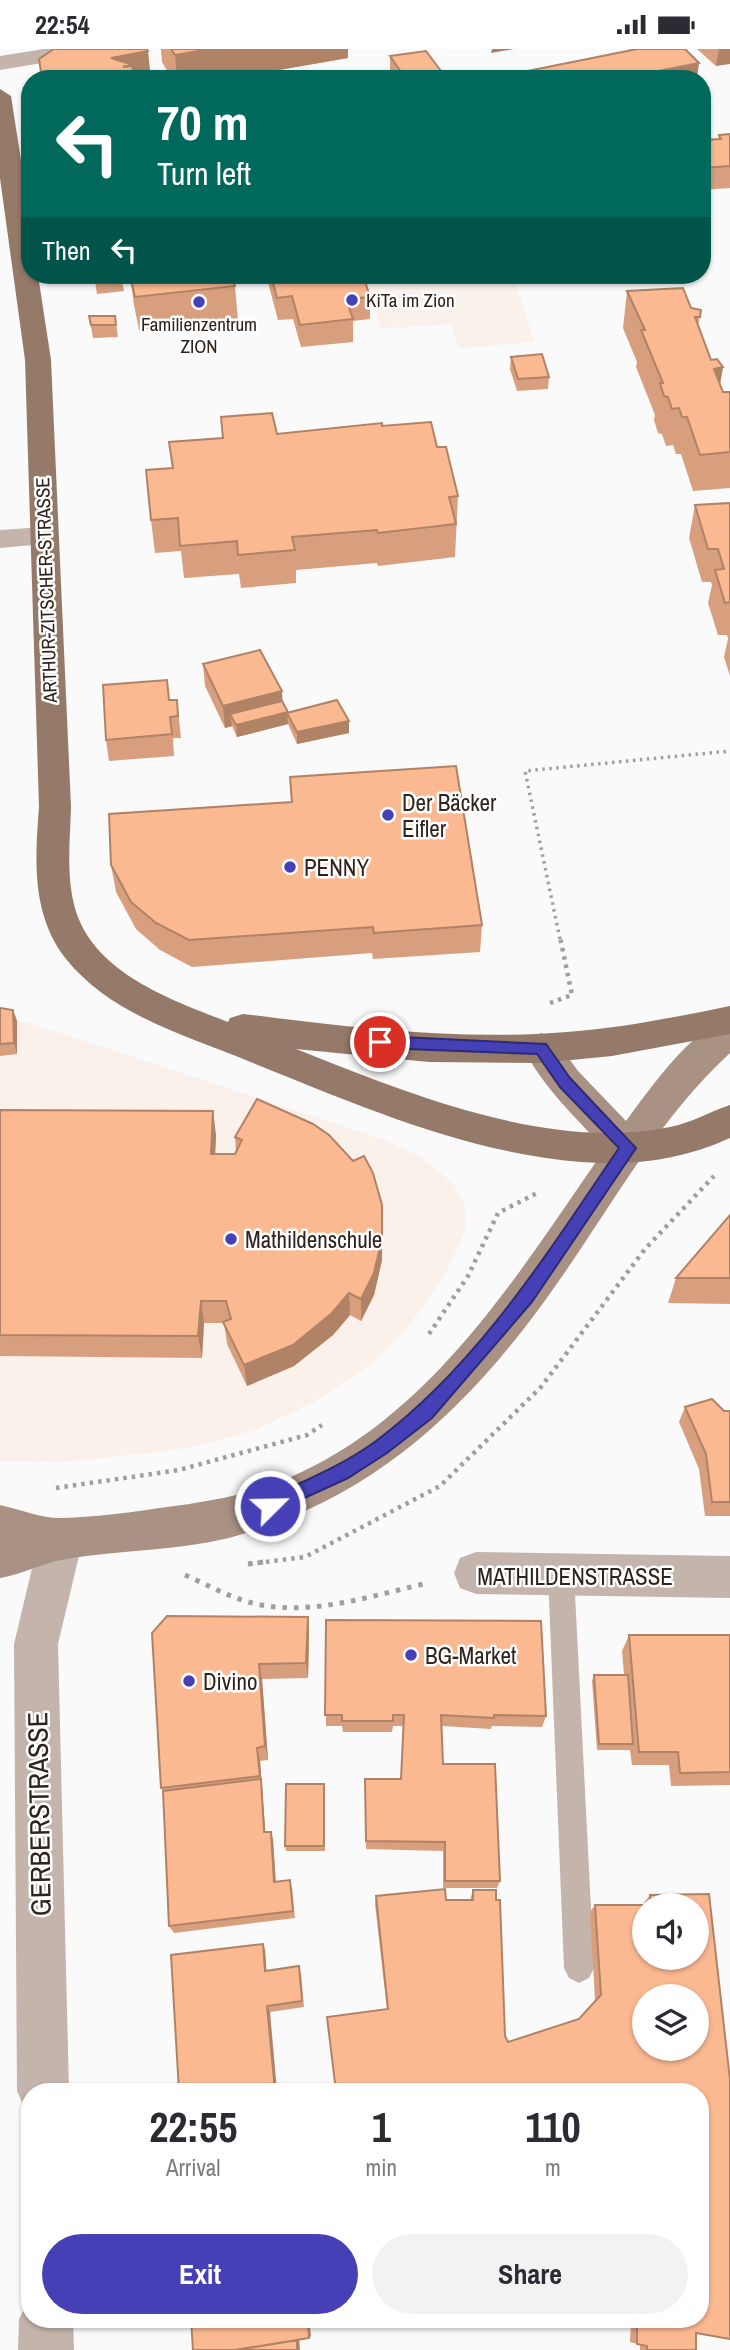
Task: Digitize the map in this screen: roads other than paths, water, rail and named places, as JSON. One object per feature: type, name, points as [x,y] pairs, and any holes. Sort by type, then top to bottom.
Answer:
[{"type":"main road","name":"ARTHUR-ZITSCHER-STRASSE","points":[[0,96],[21,207]]},
{"type":"main road","name":"ARTHUR-ZITSCHER-STRASSE","points":[[31,284],[38,360],[57,905],[70,937],[114,983],[149,1004],[317,1072],[451,1120],[518,1136],[628,1148],[664,1144],[690,1137],[730,1119]]},
{"type":"main road","name":"ARTHUR-ZITSCHER-STRASSE","points":[[189,1021],[335,1039],[425,1046],[541,1048],[674,1031],[730,1020]]},
{"type":"main road","points":[[0,1557],[61,1539],[168,1528],[270,1506],[342,1472],[381,1448],[426,1412],[489,1344],[527,1297],[628,1148],[699,1057],[730,1031]]},
{"type":"main road","points":[[541,1048],[565,1082],[628,1148]]},
{"type":"main road","points":[[0,1526],[61,1539]]},
{"type":"street","points":[[0,63],[85,49]]},
{"type":"street","points":[[0,539],[44,536]]},
{"type":"street","name":"GERBERSTRASSE","points":[[43,2083],[37,1644],[48,1586],[61,1539]]},
{"type":"street","name":"MATHILDENSTRASSE","points":[[476,1573],[730,1577]]},
{"type":"street","points":[[46,2328],[46,2350]]},
{"type":"lane","points":[[561,1574],[579,1968]]},
{"type":"place","name":"KiTa im Zion","points":[[352,300]]},
{"type":"place","name":"Familienzentrum ZION","points":[[199,302]]},
{"type":"place","name":"Der Bäcker Eifler","points":[[388,815]]},
{"type":"place","name":"PENNY","points":[[290,867]]},
{"type":"place","name":"Mathildenschule","points":[[231,1239]]},
{"type":"place","name":"BG-Market","points":[[411,1655]]},
{"type":"place","name":"Divino","points":[[189,1681]]}]
